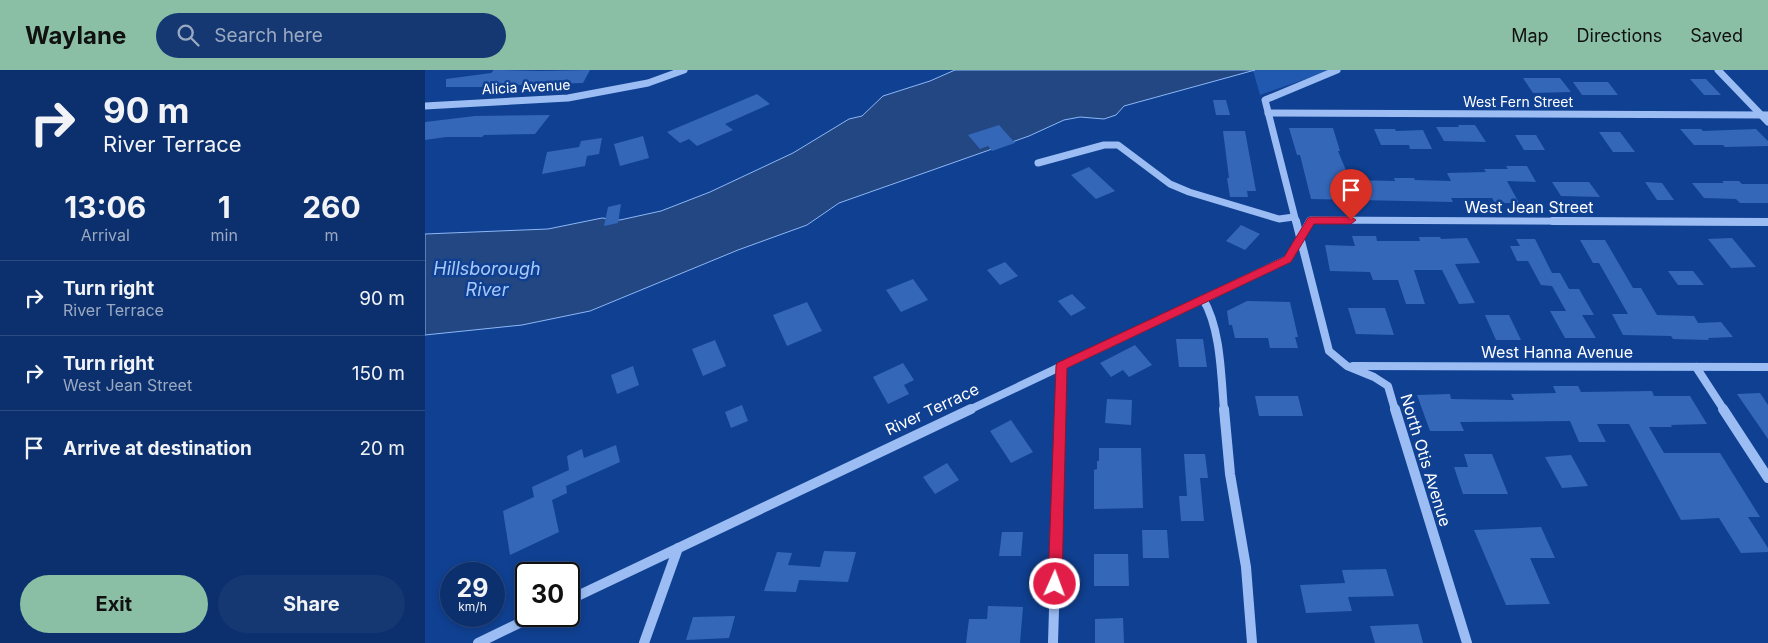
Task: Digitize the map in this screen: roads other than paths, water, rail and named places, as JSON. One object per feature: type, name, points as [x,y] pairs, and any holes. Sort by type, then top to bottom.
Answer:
[{"type":"street","name":"Alicia Avenue","points":[[425,106],[568,98],[648,83],[684,70]]},
{"type":"street","points":[[1268,113],[1265,100],[1337,70]]},
{"type":"street","points":[[1717,70],[1765,115],[1768,122]]},
{"type":"street","name":"West Fern Street","points":[[1268,113],[1765,115]]},
{"type":"street","name":"North Otis Avenue","points":[[1268,113],[1293,217],[1329,351],[1347,366],[1374,376],[1388,386],[1467,643]]},
{"type":"street","points":[[1037,163],[1104,145],[1118,145],[1176,187],[1279,220],[1293,217]]},
{"type":"street","name":"West Jean Street","points":[[1299,239],[1311,220],[1768,222]]},
{"type":"street","name":"River Terrace","points":[[580,595],[1288,259],[1299,239]]},
{"type":"street","points":[[1203,299],[1210,311],[1219,357],[1230,474],[1245,567],[1252,643]]},
{"type":"street","points":[[1053,643],[1061,366]]},
{"type":"street","name":"West Hanna Avenue","points":[[1347,366],[1768,367]]},
{"type":"street","points":[[1696,367],[1768,478]]},
{"type":"street","points":[[644,643],[679,548]]},
{"type":"street","points":[[478,643],[515,625]]},
{"type":"water","name":"Hillsborough River","points":[[955,70],[1255,70],[1124,106],[1116,115],[1104,119],[1080,117],[1064,120],[1029,136],[839,203],[807,225],[738,250],[590,311],[522,325],[425,335],[425,234],[548,229],[602,218],[620,220],[661,211],[710,192],[793,153],[849,119],[862,116],[883,96],[930,81]]}]
